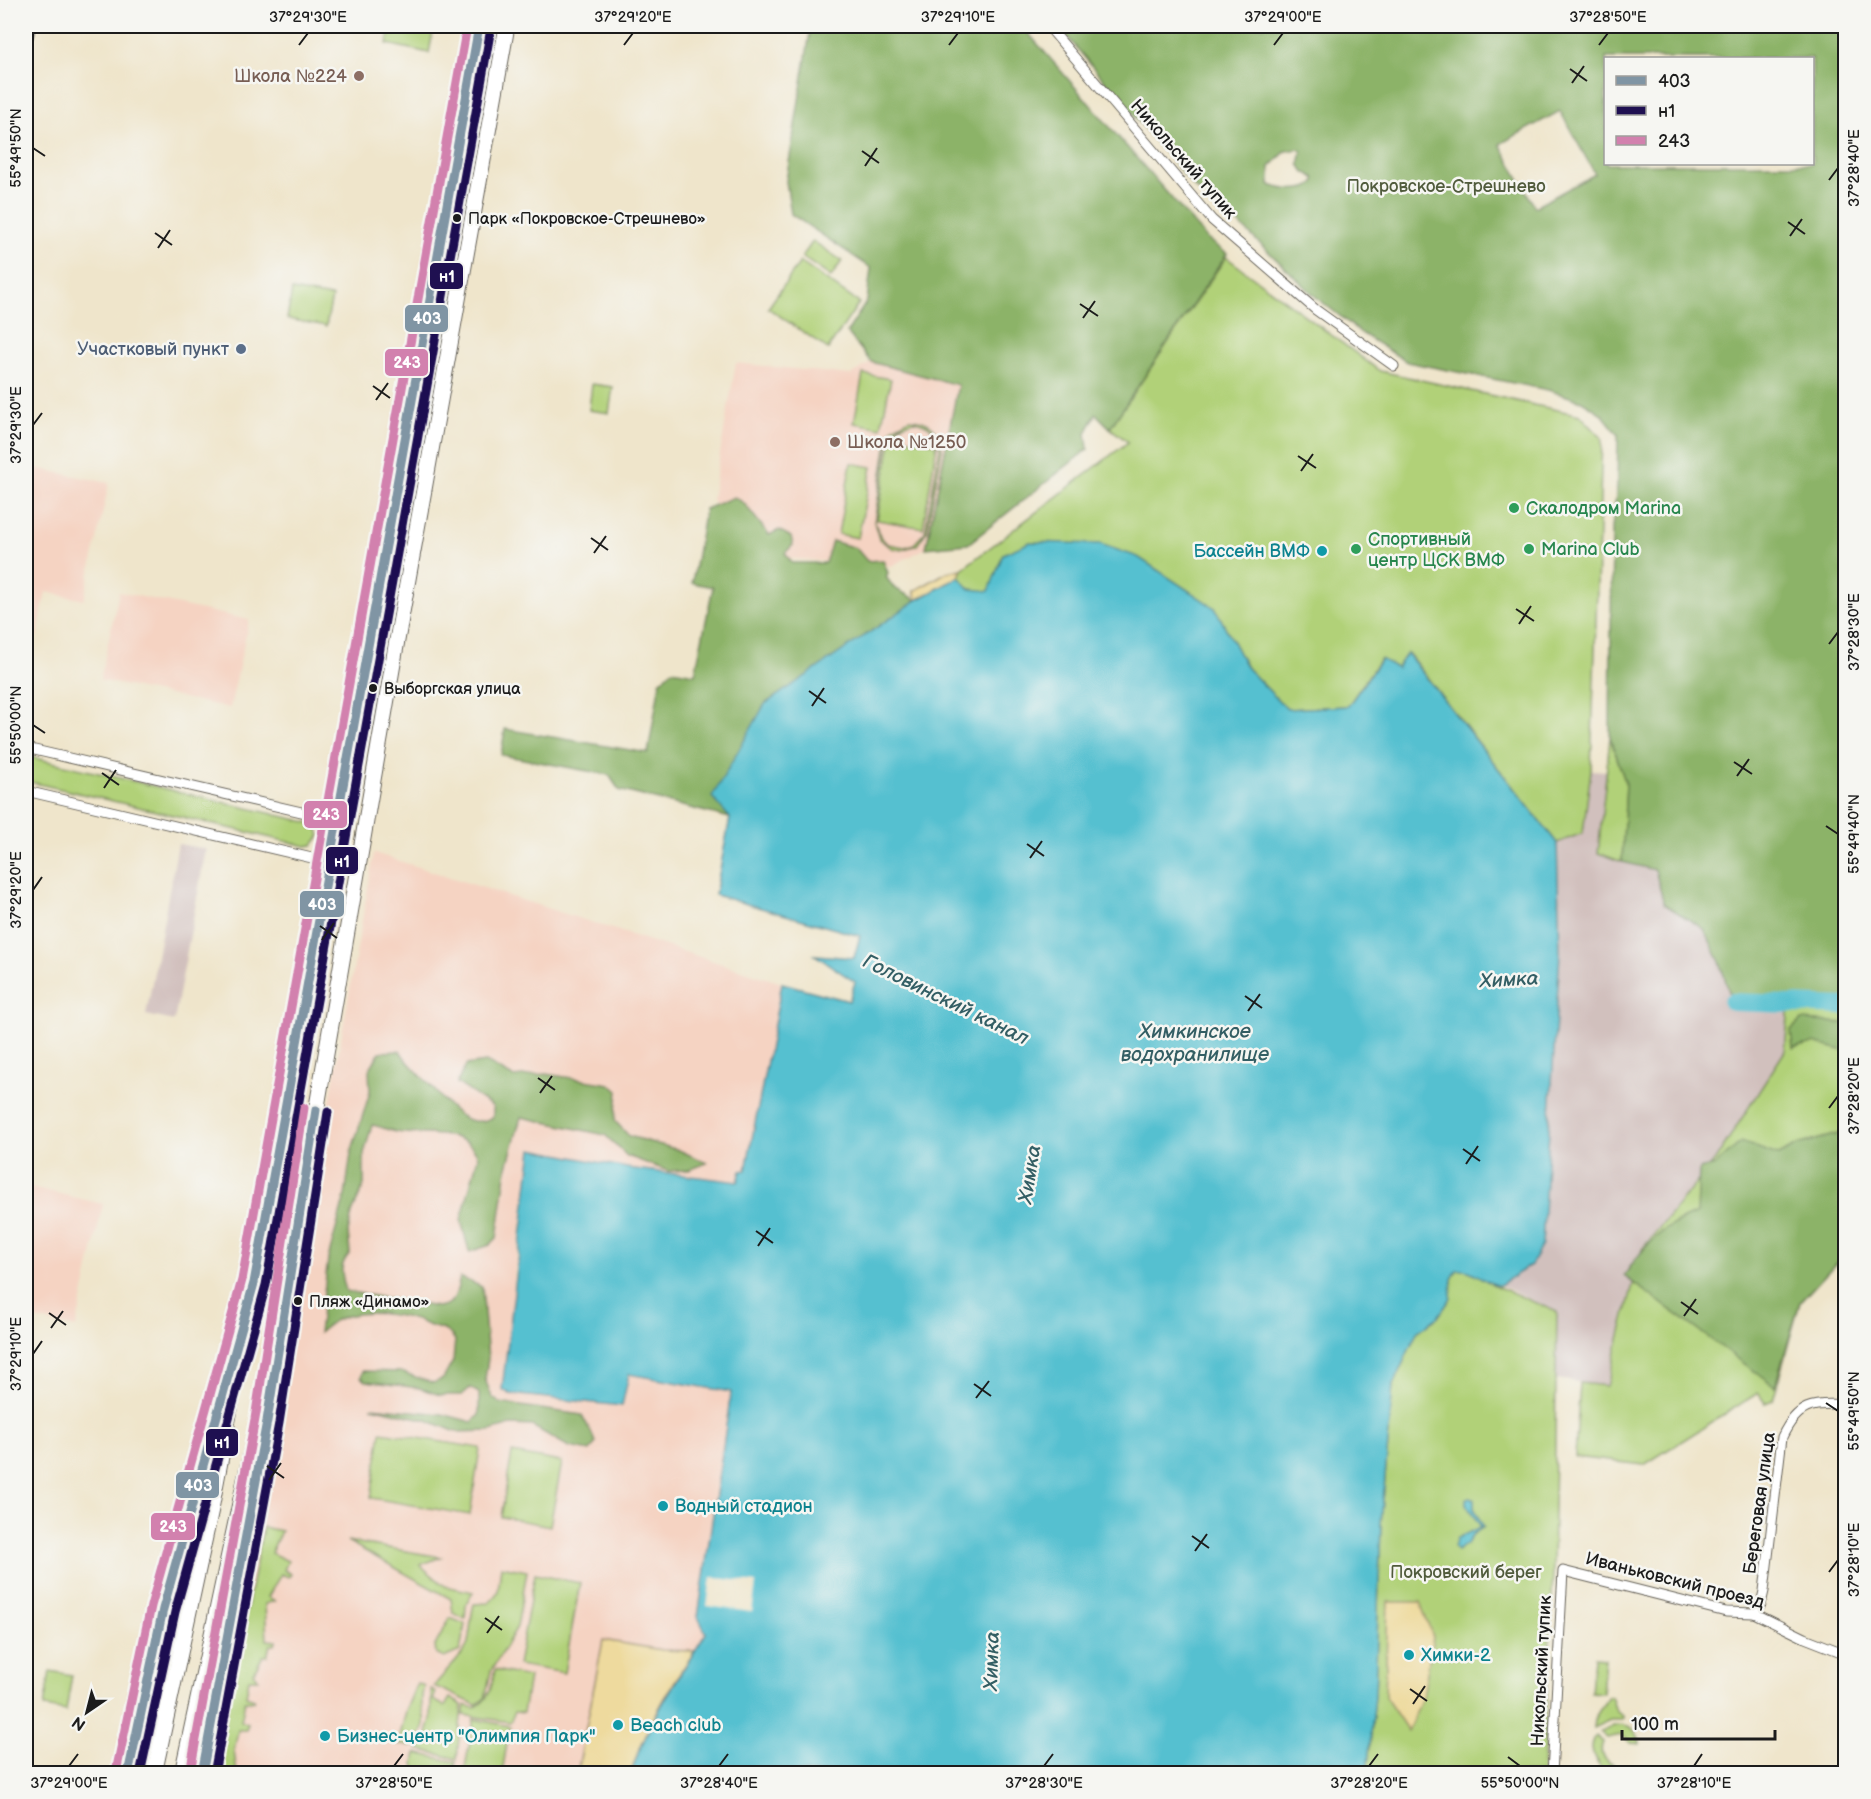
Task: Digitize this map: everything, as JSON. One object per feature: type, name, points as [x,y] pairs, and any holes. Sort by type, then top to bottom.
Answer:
[{"type":"main road","points":[[26,36],[27,26]]},
{"type":"main road","points":[[154,1773],[211,1509],[254,1283],[479,26]]},
{"type":"main road","points":[[202,1773],[267,1421],[285,1293],[391,675],[507,26]]},
{"type":"main road","points":[[128,1773],[163,1609],[254,1283]]},
{"type":"main road","points":[[182,1773],[285,1293]]},
{"type":"street","name":"Никольский тупик","points":[[1048,26],[1212,220],[1316,310],[1394,366]]},
{"type":"street","points":[[26,748],[336,820]]},
{"type":"street","points":[[26,791],[329,862]]},
{"type":"street","name":"Береговая улица","points":[[1754,1613],[1761,1604],[1764,1591],[1782,1437],[1789,1422],[1808,1406],[1845,1405]]},
{"type":"street","name":"Никольский тупик","points":[[1552,1773],[1563,1570]]},
{"type":"street","name":"Иваньковский проезд","points":[[1563,1570],[1726,1612],[1754,1613],[1805,1638],[1845,1654]]},
{"type":"shaded area","name":"Школа №1250","points":[[871,362],[958,385],[926,548],[891,566],[744,555],[712,499],[736,363],[851,375]]},
{"type":"shaded area","points":[[26,466],[109,483],[84,600],[46,592],[37,637],[26,634]]},
{"type":"shaded area","points":[[119,592],[249,620],[230,708],[100,680]]},
{"type":"shaded area","points":[[1591,770],[1768,781],[1789,1005],[1785,1050],[1715,1160],[1642,1249],[1606,1386],[1556,1379],[1557,1312],[1500,1285],[1506,1281],[1560,953],[1557,843],[1583,832]]},
{"type":"shaded area","points":[[178,844],[206,849],[174,1021],[146,1015]]},
{"type":"shaded area","points":[[374,853],[782,983],[746,1170],[739,1182],[627,1168],[532,1149],[514,1276],[510,1394],[622,1406],[628,1374],[731,1391],[698,1617],[706,1633],[640,1745],[631,1773],[211,1774]]},
{"type":"shaded area","points":[[26,1186],[103,1204],[76,1328],[26,1317]]},
{"type":"green space","points":[[391,26],[434,26],[429,53],[387,44]]},
{"type":"green space","points":[[811,26],[1022,26],[1207,239],[1227,254],[1110,428],[1096,414],[1086,433],[1088,449],[968,544],[926,548],[958,385],[871,362],[847,332],[867,301],[871,268],[791,214],[786,181]]},
{"type":"green space","name":"Покровское-Стрешнево","points":[[1058,26],[1845,26],[1845,1006],[1732,1002],[1720,962],[1704,929],[1664,904],[1655,870],[1622,862],[1626,784],[1610,737],[1612,528],[1617,486],[1618,434],[1602,414],[1582,401],[1548,390],[1407,362],[1361,333],[1316,297],[1215,201],[1195,188]],"holes":[[[1560,111],[1595,174],[1535,207],[1500,144]],[[1299,149],[1302,152],[1299,164],[1304,172],[1315,178],[1315,182],[1306,188],[1294,190],[1270,185],[1270,167],[1286,151]]]},
{"type":"green space","points":[[813,241],[842,261],[831,277],[802,257]]},
{"type":"green space","name":"Спортивный центр ЦСК ВМФ","points":[[1226,257],[1380,371],[1580,415],[1602,438],[1591,770],[1583,833],[1557,843],[1408,653],[1397,669],[1380,659],[1348,706],[1287,709],[1247,668],[1215,608],[1003,554],[989,592],[970,589],[959,577],[962,569],[1128,442],[1110,428]]},
{"type":"green space","points":[[800,262],[859,303],[828,349],[768,308]]},
{"type":"green space","points":[[292,290],[332,297],[326,326],[287,319]]},
{"type":"green space","points":[[863,374],[891,379],[881,428],[854,423]]},
{"type":"green space","points":[[592,384],[613,387],[609,413],[589,410]]},
{"type":"green space","points":[[909,419],[928,423],[939,436],[942,449],[927,531],[917,545],[901,550],[892,548],[879,539],[874,522],[888,436],[893,428]],"holes":[[[914,421],[920,422],[935,433],[940,448],[925,532],[914,544],[905,547],[888,544],[881,538],[875,523],[889,439],[899,426]]]},
{"type":"green space","points":[[892,436],[937,444],[923,528],[877,520]]},
{"type":"green space","points":[[851,463],[872,467],[858,538],[838,534]]},
{"type":"green space","points":[[734,497],[744,503],[769,535],[779,530],[791,537],[793,545],[785,553],[792,563],[825,563],[832,541],[856,548],[867,561],[883,560],[888,573],[886,577],[894,588],[917,600],[765,704],[730,818],[619,790],[609,775],[501,755],[505,729],[648,753],[660,682],[672,670],[695,674],[713,587],[692,583],[705,509]]},
{"type":"green space","points":[[1610,737],[1626,784],[1622,862],[1598,853]]},
{"type":"green space","points":[[26,756],[311,823],[317,826],[320,836],[313,845],[306,846],[26,781]]},
{"type":"green space","points":[[1789,1005],[1845,1006],[1845,1253],[1800,1302],[1773,1400],[1765,1403],[1758,1393],[1644,1465],[1575,1457],[1580,1383],[1607,1386],[1642,1249],[1715,1160],[1785,1051]]},
{"type":"green space","points":[[1801,1020],[1845,1023],[1845,1051],[1814,1043],[1793,1048],[1791,1030]]},
{"type":"green space","points":[[400,1051],[449,1106],[464,1118],[483,1121],[493,1117],[493,1107],[457,1083],[466,1065],[486,1062],[513,1077],[546,1074],[610,1084],[618,1091],[615,1121],[629,1136],[679,1150],[707,1163],[689,1170],[668,1171],[627,1156],[605,1135],[521,1117],[507,1167],[497,1238],[490,1245],[469,1252],[461,1220],[478,1157],[473,1148],[457,1138],[436,1134],[401,1133],[372,1125],[364,1154],[364,1185],[352,1213],[348,1232],[350,1253],[342,1267],[346,1291],[437,1307],[452,1301],[460,1277],[482,1287],[488,1359],[485,1379],[492,1397],[500,1403],[582,1415],[596,1442],[590,1451],[569,1447],[532,1426],[511,1425],[490,1431],[456,1432],[427,1420],[371,1407],[442,1414],[472,1422],[479,1415],[479,1393],[470,1388],[462,1395],[440,1395],[419,1388],[366,1381],[361,1377],[363,1371],[401,1372],[433,1383],[443,1379],[453,1361],[455,1340],[443,1330],[394,1315],[368,1313],[344,1317],[332,1322],[319,1333],[328,1259],[345,1196],[351,1153],[370,1092],[369,1070],[380,1052]]},
{"type":"green space","points":[[1845,1132],[1845,1253],[1800,1302],[1775,1386],[1624,1276],[1655,1238],[1673,1224],[1697,1213],[1699,1169],[1715,1165],[1741,1142],[1778,1155],[1797,1145]]},
{"type":"green space","name":"Покровский берег","points":[[1467,1269],[1494,1285],[1557,1312],[1553,1574],[1543,1773],[1367,1774],[1375,1696],[1381,1524],[1393,1385],[1417,1332],[1438,1317],[1451,1298],[1452,1279],[1457,1270]]},
{"type":"green space","points":[[381,1432],[480,1448],[470,1515],[371,1498]]},
{"type":"green space","points":[[512,1453],[562,1462],[550,1526],[501,1517]]},
{"type":"green space","points":[[263,1527],[281,1531],[271,1553],[288,1561],[284,1570],[291,1574],[289,1577],[281,1574],[268,1597],[275,1601],[265,1604],[267,1640],[276,1641],[275,1645],[270,1645],[267,1656],[263,1656],[253,1673],[258,1679],[249,1679],[246,1696],[254,1699],[245,1701],[241,1721],[248,1724],[246,1730],[238,1730],[234,1751],[237,1773],[214,1773]]},
{"type":"green space","points":[[347,1541],[441,1557],[420,1565],[445,1586],[473,1592],[466,1605],[465,1619],[453,1613],[451,1599]]},
{"type":"green space","points":[[501,1566],[527,1571],[517,1627],[491,1671],[485,1698],[476,1705],[434,1686],[467,1646],[474,1604],[489,1603],[498,1592]]},
{"type":"green space","points":[[535,1574],[580,1583],[564,1673],[518,1665]]},
{"type":"green space","points":[[450,1618],[465,1624],[460,1651],[444,1658],[436,1654],[435,1646]]},
{"type":"green space","points":[[1594,1657],[1605,1658],[1602,1693],[1591,1692]]},
{"type":"green space","points":[[495,1670],[529,1677],[523,1713],[515,1712],[510,1722],[463,1715],[465,1705],[474,1708],[487,1697]]},
{"type":"green space","points":[[50,1671],[72,1675],[66,1711],[44,1707]]},
{"type":"green space","points":[[417,1683],[424,1686],[422,1704],[424,1721],[423,1728],[412,1747],[398,1744],[407,1707]]},
{"type":"green space","points":[[431,1689],[436,1692],[433,1700],[445,1706],[450,1698],[462,1705],[457,1759],[418,1749],[427,1734],[431,1719]]},
{"type":"green space","points":[[1608,1697],[1611,1697],[1616,1711],[1624,1717],[1623,1720],[1610,1720],[1593,1728],[1594,1719]]},
{"type":"green space","points":[[474,1719],[510,1726],[502,1773],[464,1773]]},
{"type":"green space","points":[[1613,1725],[1631,1728],[1637,1734],[1640,1744],[1631,1743],[1621,1735],[1607,1738],[1600,1732]]},
{"type":"green space","points":[[1596,1736],[1603,1742],[1602,1756],[1613,1764],[1613,1773],[1604,1773],[1594,1756],[1592,1746]]},
{"type":"green space","points":[[416,1753],[456,1762],[453,1772],[438,1768],[436,1773],[417,1773],[414,1764]]},
{"type":"sand","points":[[962,569],[959,577],[917,600],[914,591],[947,572]]},
{"type":"sand","name":"Химки-2","points":[[1388,1602],[1420,1602],[1433,1637],[1423,1697],[1408,1731],[1385,1697]]},
{"type":"sand","name":"Beach club","points":[[603,1640],[662,1650],[695,1651],[658,1710],[631,1773],[577,1774]]},
{"type":"water","name":"Химкинское водохранилище","points":[[1030,542],[1100,544],[1138,557],[1215,608],[1247,668],[1287,709],[1348,706],[1381,659],[1397,668],[1407,653],[1557,843],[1560,953],[1542,1245],[1531,1265],[1500,1285],[1488,1282],[1474,1273],[1457,1270],[1452,1279],[1451,1298],[1438,1317],[1417,1332],[1393,1385],[1381,1524],[1375,1696],[1367,1773],[631,1773],[655,1718],[706,1633],[698,1617],[731,1392],[629,1374],[622,1406],[510,1394],[502,1389],[532,1149],[627,1168],[738,1182],[741,1171],[746,1170],[782,983],[849,1001],[855,982],[815,955],[854,958],[860,936],[715,895],[730,818],[712,797],[765,704],[917,600],[959,577],[970,589],[989,591],[1003,554]]},
{"type":"water","points":[[1466,1498],[1474,1499],[1474,1510],[1484,1527],[1473,1534],[1467,1544],[1457,1551],[1454,1546],[1457,1538],[1481,1527],[1466,1504]]},
{"type":"pier","points":[[711,1577],[756,1583],[752,1612],[707,1606]]},
{"type":"waterway","name":"Химка","points":[[1732,1002],[1846,1006]]},
{"type":"transit line","name":"243","points":[[116,1772],[151,1606],[242,1280],[467,26]]},
{"type":"transit line","name":"403","points":[[128,1774],[163,1609],[254,1283],[479,26]]},
{"type":"transit line","name":"н1","points":[[140,1774],[175,1612],[266,1285],[491,28]]},
{"type":"transit line","name":"243","points":[[190,1772],[255,1419],[304,1108]]},
{"type":"transit line","name":"403","points":[[202,1774],[267,1421],[316,1110]]},
{"type":"transit line","name":"н1","points":[[214,1774],[279,1423],[328,1112]]},
{"type":"place","name":"Школа №224","points":[[359,76]]},
{"type":"place","name":"Парк «Покровское-Стрешнево»","points":[[457,218]]},
{"type":"place","name":"Участковый пункт","points":[[241,349]]},
{"type":"place","name":"Школа №1250","points":[[835,442]]},
{"type":"place","name":"Скалодром Marina","points":[[1514,508]]},
{"type":"place","name":"Спортивный центр ЦСК ВМФ","points":[[1356,549]]},
{"type":"place","name":"Marina Club","points":[[1529,549]]},
{"type":"place","name":"Бассейн ВМФ","points":[[1322,551]]},
{"type":"place","name":"Выборгская улица","points":[[373,688]]},
{"type":"place","name":"Пляж «Динамо»","points":[[298,1301]]},
{"type":"place","name":"Водный стадион","points":[[663,1506]]},
{"type":"place","name":"Химки-2","points":[[1409,1655]]},
{"type":"place","name":"Beach club","points":[[618,1725]]},
{"type":"place","name":"Бизнес-центр \"Олимпия Парк\"","points":[[325,1736]]},
{"type":"water label","name":"Головинский канал","points":[[946,999]]}]
